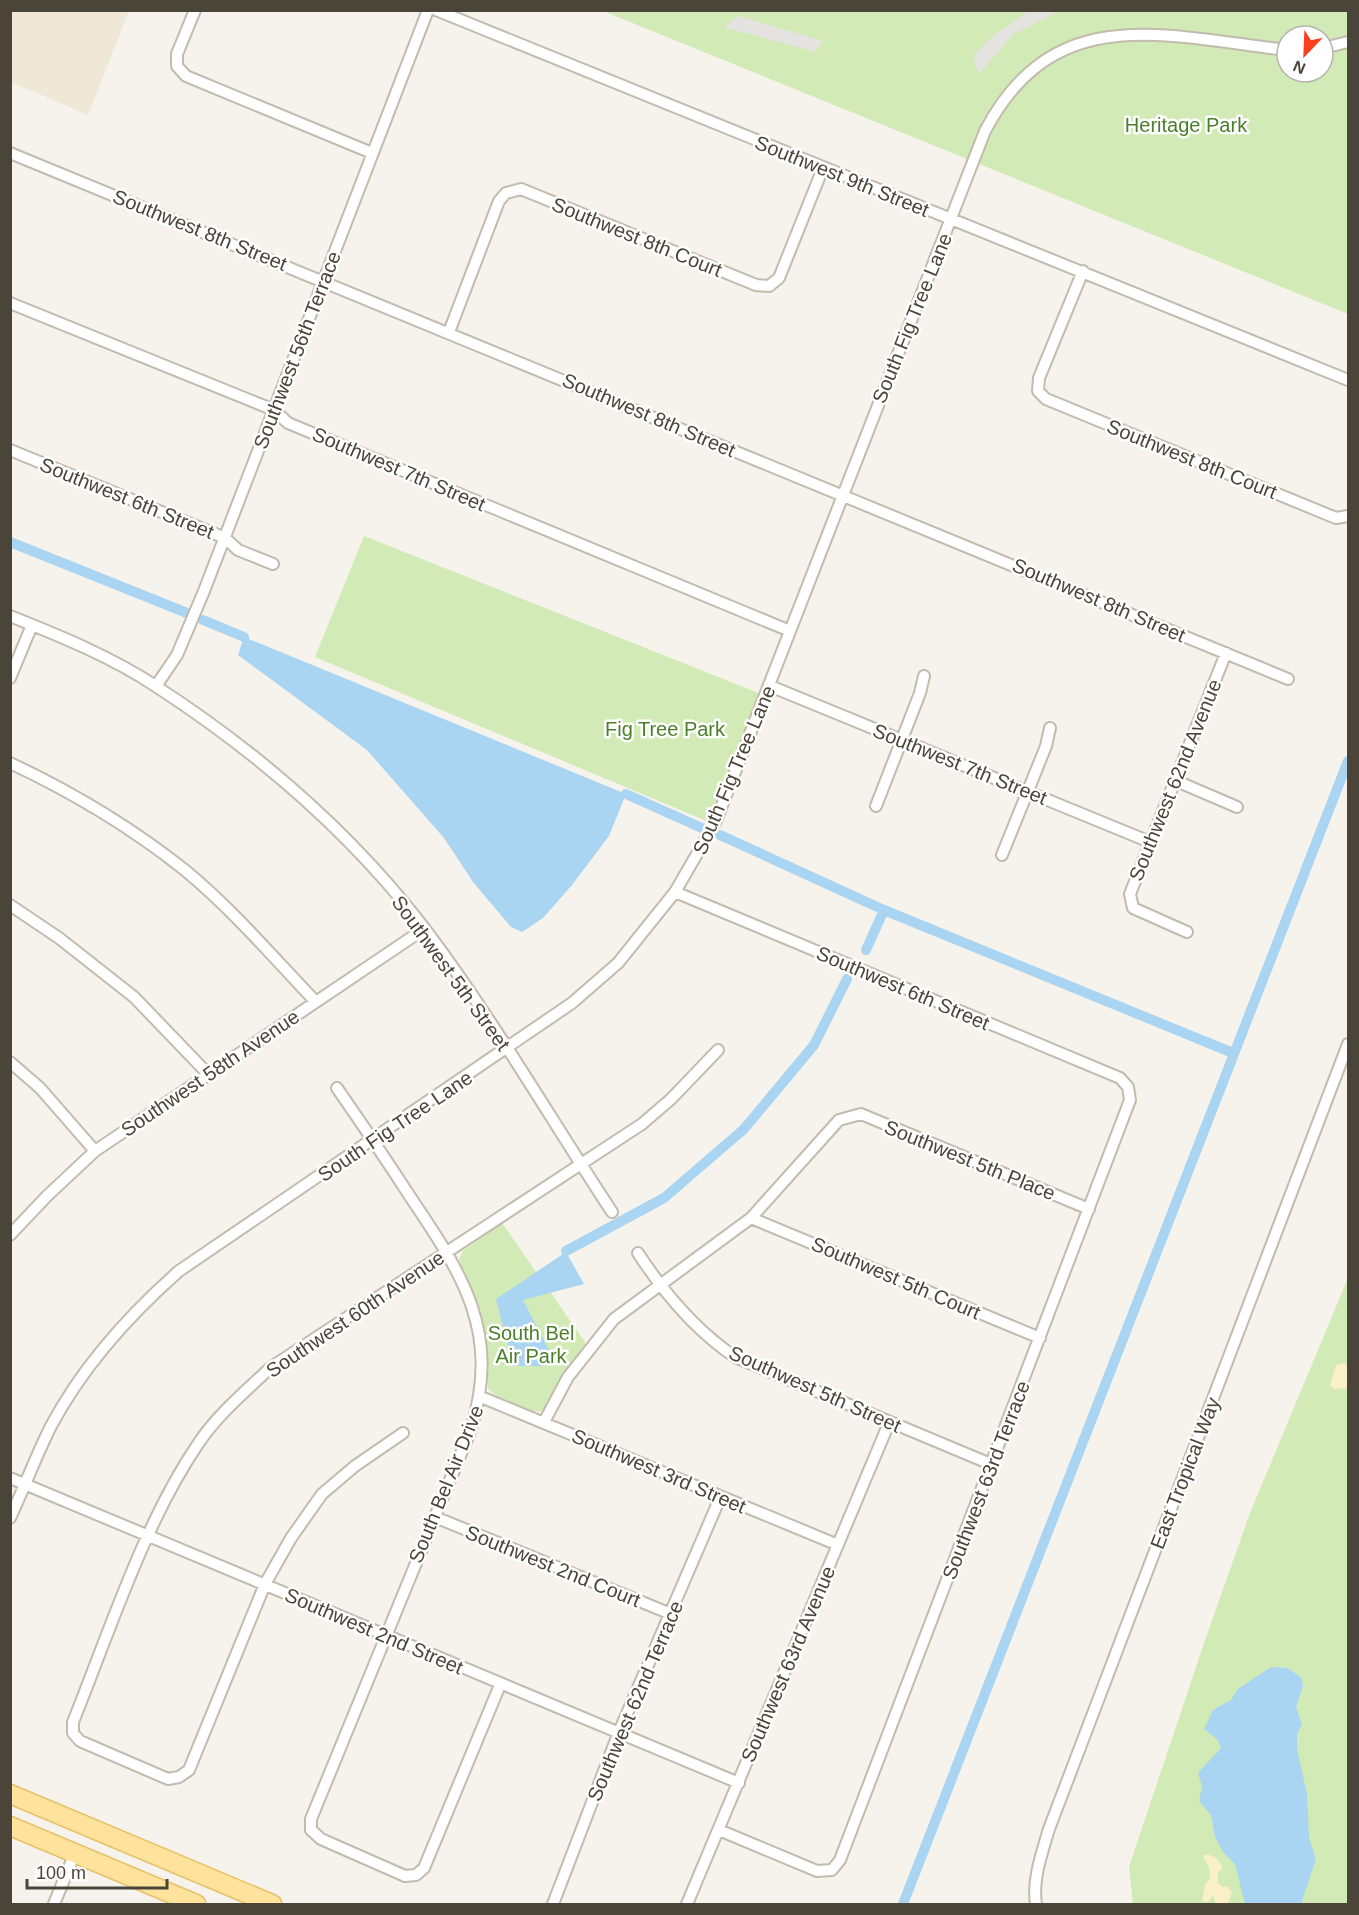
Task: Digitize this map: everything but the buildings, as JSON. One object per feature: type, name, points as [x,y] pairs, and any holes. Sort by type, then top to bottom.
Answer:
[{"type":"main road","points":[[10,1794],[272,1905]]},
{"type":"main road","points":[[10,1826],[196,1905]]},
{"type":"street","points":[[195,10],[177,54],[177,66],[186,76],[372,153]]},
{"type":"street","name":"Southwest 56th Terrace","points":[[156,686],[177,655],[225,538],[428,10]]},
{"type":"street","name":"Southwest 9th Street","points":[[436,10],[1348,380]]},
{"type":"street","name":"South Fig Tree Lane","points":[[10,1518],[52,1425],[94,1359],[138,1308],[179,1271],[507,1050],[572,1003],[618,963],[675,892],[716,821],[985,131],[997,107],[1016,83],[1038,62],[1094,36],[1134,32],[1275,49]]},
{"type":"street","name":"Southwest 8th Street","points":[[10,153],[1288,679]]},
{"type":"street","name":"Southwest 8th Court","points":[[449,332],[499,201],[506,193],[521,189],[756,285],[768,286],[779,278],[823,168]]},
{"type":"street","name":"Southwest 8th Court","points":[[1083,271],[1039,378],[1038,391],[1046,399],[1336,518],[1348,516]]},
{"type":"street","name":"Southwest 7th Street","points":[[10,303],[274,410],[288,423],[790,631]]},
{"type":"street","name":"Southwest 6th Street","points":[[10,450],[225,538],[238,550],[273,564]]},
{"type":"street","name":"Southwest 5th Street","points":[[10,616],[94,652],[156,686],[234,742],[306,800],[380,875],[424,929],[507,1050],[612,1212]]},
{"type":"street","points":[[10,678],[32,625]]},
{"type":"street","name":"Southwest 62nd Avenue","points":[[1188,932],[1133,908],[1130,894],[1226,653]]},
{"type":"street","points":[[876,806],[920,693],[924,676]]},
{"type":"street","name":"Southwest 7th Street","points":[[770,686],[1150,842]]},
{"type":"street","points":[[1002,855],[1028,792],[1050,728]]},
{"type":"street","points":[[10,763],[56,785],[121,824],[186,871],[247,928],[315,1001]]},
{"type":"street","points":[[1174,780],[1237,807]]},
{"type":"street","name":"Southwest 6th Street","points":[[675,892],[1120,1078],[1128,1087]]},
{"type":"street","points":[[10,905],[59,938],[134,997],[209,1075]]},
{"type":"street","name":"Southwest 58th Avenue","points":[[10,1235],[95,1151],[424,929]]},
{"type":"street","name":"East Tropical Way","points":[[1036,1905],[1034,1894],[1038,1868],[1049,1829],[1348,1044]]},
{"type":"street","name":"Southwest 60th Avenue","points":[[265,1584],[189,1770],[180,1777],[168,1779],[80,1741],[74,1733],[73,1722],[148,1535],[170,1488],[199,1442],[227,1408],[261,1376],[642,1124],[671,1099],[718,1050]]},
{"type":"street","points":[[10,1062],[40,1088],[95,1151]]},
{"type":"street","name":"Southwest 63rd Terrace","points":[[719,1830],[817,1871],[832,1870],[840,1860],[993,1466],[1130,1100],[1128,1087]]},
{"type":"street","name":"South Bel Air Drive","points":[[337,1088],[448,1252],[465,1285],[476,1319],[482,1353],[481,1397],[471,1429],[311,1819],[311,1830],[321,1839],[405,1876],[416,1875],[424,1868],[500,1685]]},
{"type":"street","name":"Southwest 5th Place","points":[[751,1218],[839,1120],[861,1114],[1089,1209]]},
{"type":"street","points":[[544,1422],[568,1377],[585,1352],[614,1319],[751,1218]]},
{"type":"street","name":"Southwest 5th Court","points":[[751,1218],[1040,1338]]},
{"type":"street","name":"Southwest 5th Street","points":[[638,1253],[659,1285],[713,1342],[735,1357],[993,1466]]},
{"type":"street","name":"Southwest 3rd Street","points":[[481,1397],[838,1545]]},
{"type":"street","name":"Southwest 63rd Avenue","points":[[687,1905],[889,1423]]},
{"type":"street","points":[[265,1584],[291,1538],[322,1494],[355,1466],[403,1433]]},
{"type":"street","name":"Southwest 2nd Street","points":[[10,1478],[385,1634],[500,1685],[739,1783]]},
{"type":"street","name":"Southwest 62nd Terrace","points":[[553,1905],[619,1732],[720,1498]]},
{"type":"street","name":"Southwest 2nd Court","points":[[435,1517],[671,1614]]},
{"type":"street","points":[[54,1905],[75,1853]]},
{"type":"shaded area","points":[[11,10],[129,11],[88,115],[11,82]]},
{"type":"shaded area","points":[[1029,11],[1059,11],[1014,34],[979,74],[973,56],[994,35]]},
{"type":"shaded area","points":[[738,16],[823,41],[815,52],[724,27]]},
{"type":"green space","name":"Heritage Park","points":[[603,11],[1348,11],[1348,314]]},
{"type":"green space","name":"Fig Tree Park","points":[[364,536],[761,694],[709,822],[315,657]]},
{"type":"green space","name":"South Bel Air Park","points":[[502,1223],[585,1342],[585,1347],[542,1411],[520,1408],[499,1398],[488,1388],[486,1349],[479,1314],[459,1259],[463,1251]]},
{"type":"green space","points":[[1348,1278],[1348,1904],[1133,1904],[1129,1867],[1203,1646],[1250,1513]]},
{"type":"sand","points":[[1343,1363],[1348,1366],[1348,1388],[1334,1389],[1330,1385],[1336,1365]]},
{"type":"sand","points":[[1206,1854],[1215,1857],[1223,1867],[1218,1873],[1218,1883],[1222,1887],[1227,1886],[1232,1893],[1228,1904],[1216,1904],[1213,1895],[1208,1902],[1202,1901],[1205,1884],[1210,1879],[1209,1867],[1203,1857]]},
{"type":"water","points":[[244,637],[626,794],[609,836],[572,885],[543,918],[522,932],[511,927],[473,882],[444,838],[367,750],[238,655]]},
{"type":"water","points":[[566,1252],[584,1284],[523,1300],[550,1352],[544,1366],[513,1366],[496,1299]]},
{"type":"water","points":[[1271,1667],[1287,1668],[1301,1677],[1303,1686],[1296,1707],[1302,1724],[1297,1734],[1297,1749],[1307,1794],[1309,1838],[1316,1859],[1301,1904],[1245,1904],[1235,1864],[1223,1852],[1215,1837],[1211,1815],[1199,1801],[1202,1786],[1198,1773],[1221,1748],[1217,1739],[1204,1729],[1213,1710],[1231,1700],[1238,1689]]},
{"type":"waterway","points":[[10,542],[187,613]]},
{"type":"waterway","points":[[203,620],[244,637]]},
{"type":"waterway","points":[[903,1904],[1348,761]]},
{"type":"waterway","points":[[626,794],[704,829]]},
{"type":"waterway","points":[[720,835],[884,910],[1233,1053]]},
{"type":"waterway","points":[[866,950],[884,910]]},
{"type":"waterway","points":[[566,1251],[664,1198],[744,1129],[814,1045],[847,979]]}]
